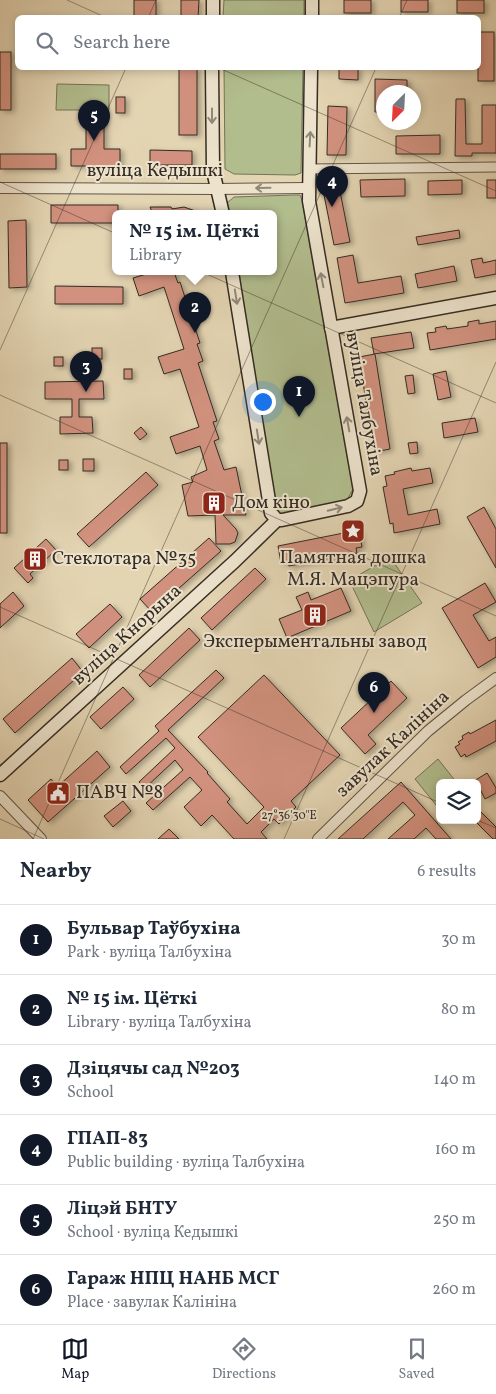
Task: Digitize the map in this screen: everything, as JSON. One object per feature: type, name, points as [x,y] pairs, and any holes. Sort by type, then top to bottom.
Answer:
[{"type":"main road","points":[[213,0],[213,15]]},
{"type":"main road","points":[[312,0],[312,15]]},
{"type":"main road","points":[[212,70],[213,172],[222,210]]},
{"type":"main road","name":"вуліца Талбухіна","points":[[277,520],[289,520],[348,506],[357,501],[360,491],[310,201],[311,70]]},
{"type":"main road","points":[[232,275],[269,504],[272,516],[277,520]]},
{"type":"main road","points":[[331,328],[496,298]]},
{"type":"main road","name":"вуліца Кнорына","points":[[0,775],[128,660],[277,520]]},
{"type":"street","points":[[309,169],[496,167]]},
{"type":"street","name":"вуліца Кедышкі","points":[[0,188],[309,188]]},
{"type":"street","name":"завулак Калініна","points":[[318,839],[428,731],[496,678]]},
{"type":"street","points":[[0,796],[41,839]]},
{"type":"green space","points":[[224,0],[304,0],[304,15],[223,15]]},
{"type":"green space","points":[[224,70],[303,70],[301,173],[295,175],[234,174],[225,169]]},
{"type":"green space","points":[[57,84],[109,85],[109,110],[56,110]]},
{"type":"green space","points":[[300,195],[302,200],[353,489],[347,500],[280,515],[273,508],[236,275],[277,275],[277,210],[228,210],[227,203],[234,197]]},
{"type":"green space","points":[[390,557],[422,603],[374,632],[353,588],[357,576]]},
{"type":"green space","points":[[438,759],[454,779],[436,779],[436,805],[415,779]]},
{"type":"building","points":[[134,0],[156,0],[156,15],[134,15]]},
{"type":"building","points":[[181,0],[199,0],[198,15],[181,15]]},
{"type":"building","points":[[344,0],[371,0],[371,13],[344,13]]},
{"type":"building","points":[[401,0],[428,0],[428,12],[401,12]]},
{"type":"building","points":[[457,0],[484,0],[484,13],[457,13]]},
{"type":"building","points":[[481,32],[494,32],[494,81],[478,81],[478,70],[481,70]]},
{"type":"building","points":[[0,52],[11,52],[11,110],[0,110]]},
{"type":"building","points":[[179,70],[197,70],[197,135],[179,135]]},
{"type":"building","points":[[339,70],[358,70],[358,80],[339,79]]},
{"type":"building","points":[[375,79],[407,80],[407,85],[376,85],[375,112]]},
{"type":"building","points":[[116,97],[125,97],[125,113],[116,113]]},
{"type":"building","points":[[456,99],[465,99],[466,144],[482,144],[482,105],[496,105],[496,153],[472,153],[472,156],[455,156]]},
{"type":"building","points":[[328,106],[347,107],[346,155],[327,155]]},
{"type":"building","points":[[86,120],[104,120],[104,149],[120,149],[120,166],[71,166],[71,149],[86,149]]},
{"type":"building","points":[[440,135],[440,154],[396,154],[396,136]]},
{"type":"building","points":[[150,150],[192,151],[192,165],[150,165]]},
{"type":"building","points":[[0,154],[56,154],[56,169],[0,169]]},
{"type":"building","points":[[337,176],[350,242],[334,245],[321,180]]},
{"type":"building","points":[[405,179],[405,196],[361,197],[360,180]]},
{"type":"building","points":[[462,180],[462,194],[428,195],[428,181]]},
{"type":"building","points":[[487,180],[496,180],[496,198],[487,198]]},
{"type":"building","points":[[51,205],[118,205],[118,210],[112,210],[112,223],[51,223]]},
{"type":"building","points":[[150,207],[171,207],[172,209],[184,207],[192,210],[151,210]]},
{"type":"building","points":[[26,220],[27,287],[9,288],[8,221]]},
{"type":"building","points":[[459,230],[460,238],[418,245],[416,237]]},
{"type":"building","points":[[353,255],[358,283],[401,276],[404,293],[345,303],[337,258]]},
{"type":"building","points":[[482,258],[483,263],[496,260],[496,274],[475,278],[471,260]]},
{"type":"building","points":[[454,266],[457,281],[418,288],[415,274]]},
{"type":"building","points":[[143,275],[175,275],[178,283],[180,282],[200,343],[197,344],[203,361],[198,363],[217,421],[213,422],[219,439],[214,441],[224,470],[236,467],[246,515],[223,515],[238,533],[235,542],[230,544],[216,544],[215,515],[188,516],[182,485],[193,482],[191,477],[207,470],[200,446],[176,454],[170,437],[199,427],[180,369],[164,374],[158,357],[184,349],[164,287],[139,296],[133,278]]},
{"type":"building","points":[[55,286],[123,287],[123,304],[55,304]]},
{"type":"building","points":[[479,320],[479,324],[496,321],[496,339],[430,350],[427,333],[436,332],[435,328],[446,326],[447,329],[468,326],[468,322]]},
{"type":"building","points":[[411,332],[414,348],[374,354],[371,338]]},
{"type":"building","points":[[92,348],[102,348],[102,359],[92,359]]},
{"type":"building","points":[[375,354],[390,449],[374,452],[359,357]]},
{"type":"building","points":[[54,357],[63,357],[63,366],[54,366]]},
{"type":"building","points":[[124,369],[132,369],[132,379],[124,379]]},
{"type":"building","points":[[446,371],[451,397],[438,400],[433,374]]},
{"type":"building","points":[[413,375],[415,393],[408,394],[405,376]]},
{"type":"building","points":[[103,381],[104,399],[79,399],[79,417],[92,417],[93,433],[60,434],[60,417],[72,417],[72,399],[45,399],[45,382]]},
{"type":"building","points":[[475,418],[478,432],[444,438],[442,423]]},
{"type":"building","points":[[141,427],[147,434],[140,440],[134,433]]},
{"type":"building","points":[[417,442],[418,453],[410,454],[408,443]]},
{"type":"building","points":[[0,443],[7,443],[7,533],[0,533]]},
{"type":"building","points":[[83,459],[94,459],[94,471],[83,471]]},
{"type":"building","points":[[59,460],[68,460],[68,470],[59,470]]},
{"type":"building","points":[[411,468],[412,471],[430,468],[433,483],[403,489],[408,515],[437,509],[440,524],[394,533],[393,523],[390,524],[383,487],[387,486],[385,476]]},
{"type":"building","points":[[146,472],[158,485],[89,547],[77,534]]},
{"type":"building","points":[[484,507],[496,529],[496,568],[467,517]]},
{"type":"building","points":[[359,530],[362,547],[356,548],[357,553],[289,566],[288,562],[281,563],[278,546]]},
{"type":"building","points":[[209,538],[221,551],[152,612],[140,599]]},
{"type":"building","name":"Стеклотара №35","points":[[46,539],[56,550],[30,574],[33,578],[28,583],[14,568]]},
{"type":"building","points":[[255,568],[266,579],[212,630],[201,618]]},
{"type":"building","points":[[485,583],[496,602],[473,615],[489,641],[496,637],[496,657],[478,668],[442,608]]},
{"type":"building","name":"Эксперыментальны завод","points":[[341,588],[351,611],[287,638],[279,619],[302,610],[296,597],[308,592],[311,600]]},
{"type":"building","points":[[13,592],[24,606],[0,628],[0,604]]},
{"type":"building","points":[[110,604],[122,617],[89,648],[76,634]]},
{"type":"building","points":[[189,628],[200,640],[150,687],[139,675]]},
{"type":"building","points":[[72,658],[83,672],[15,733],[3,719]]},
{"type":"building","points":[[216,670],[224,678],[168,730],[208,772],[230,799],[227,802],[247,824],[264,807],[198,737],[264,675],[340,755],[291,801],[296,807],[279,824],[274,819],[261,832],[267,839],[234,839],[212,815],[201,826],[184,807],[202,790],[190,777],[153,810],[146,803],[183,770],[175,760],[145,788],[139,782],[175,748],[166,738],[126,774],[120,767],[159,731],[155,726]]},
{"type":"building","points":[[391,681],[407,698],[368,735],[376,744],[365,754],[341,728]]},
{"type":"building","points":[[123,687],[134,699],[101,729],[90,717]]},
{"type":"building","points":[[496,720],[496,741],[466,757],[465,754],[461,757],[455,747],[460,744],[458,742],[463,739],[462,736],[469,732],[470,734]]},
{"type":"building","name":"ПАВЧ №8","points":[[97,751],[110,767],[48,822],[28,800],[51,779],[57,787]]},
{"type":"building","points":[[487,773],[496,788],[496,793],[485,799],[481,791],[481,779],[477,779]]},
{"type":"building","points":[[401,782],[451,839],[436,839],[426,828],[414,839],[388,839],[415,815],[403,802],[363,839],[338,839]]},
{"type":"building","points":[[123,801],[131,811],[113,827],[104,816]]},
{"type":"building","points":[[481,812],[496,827],[496,839],[493,839],[478,824],[481,824]]},
{"type":"building","points":[[169,829],[179,839],[158,839]]},
{"type":"place","name":"Ліцэй БНТУ","points":[[94,141]]},
{"type":"place","name":"ГПАП-83","points":[[332,207]]},
{"type":"place","name":"№ 15 ім. Цёткі","points":[[195,333]]},
{"type":"place","name":"Дзіцячы сад №203","points":[[86,392]]},
{"type":"place","name":"Бульвар Таўбухіна","points":[[299,417]]},
{"type":"place","name":"Дом кіно","points":[[214,503]]},
{"type":"place","name":"Памятная дошка М.Я. Мацэпура","points":[[353,531]]},
{"type":"place","name":"Стеклотара №35","points":[[35,559]]},
{"type":"place","name":"Эксперыментальны завод","points":[[315,615]]},
{"type":"place","name":"Гараж НПЦ НАНБ МСГ","points":[[374,713]]},
{"type":"place","name":"ПАВЧ №8","points":[[58,793]]}]
